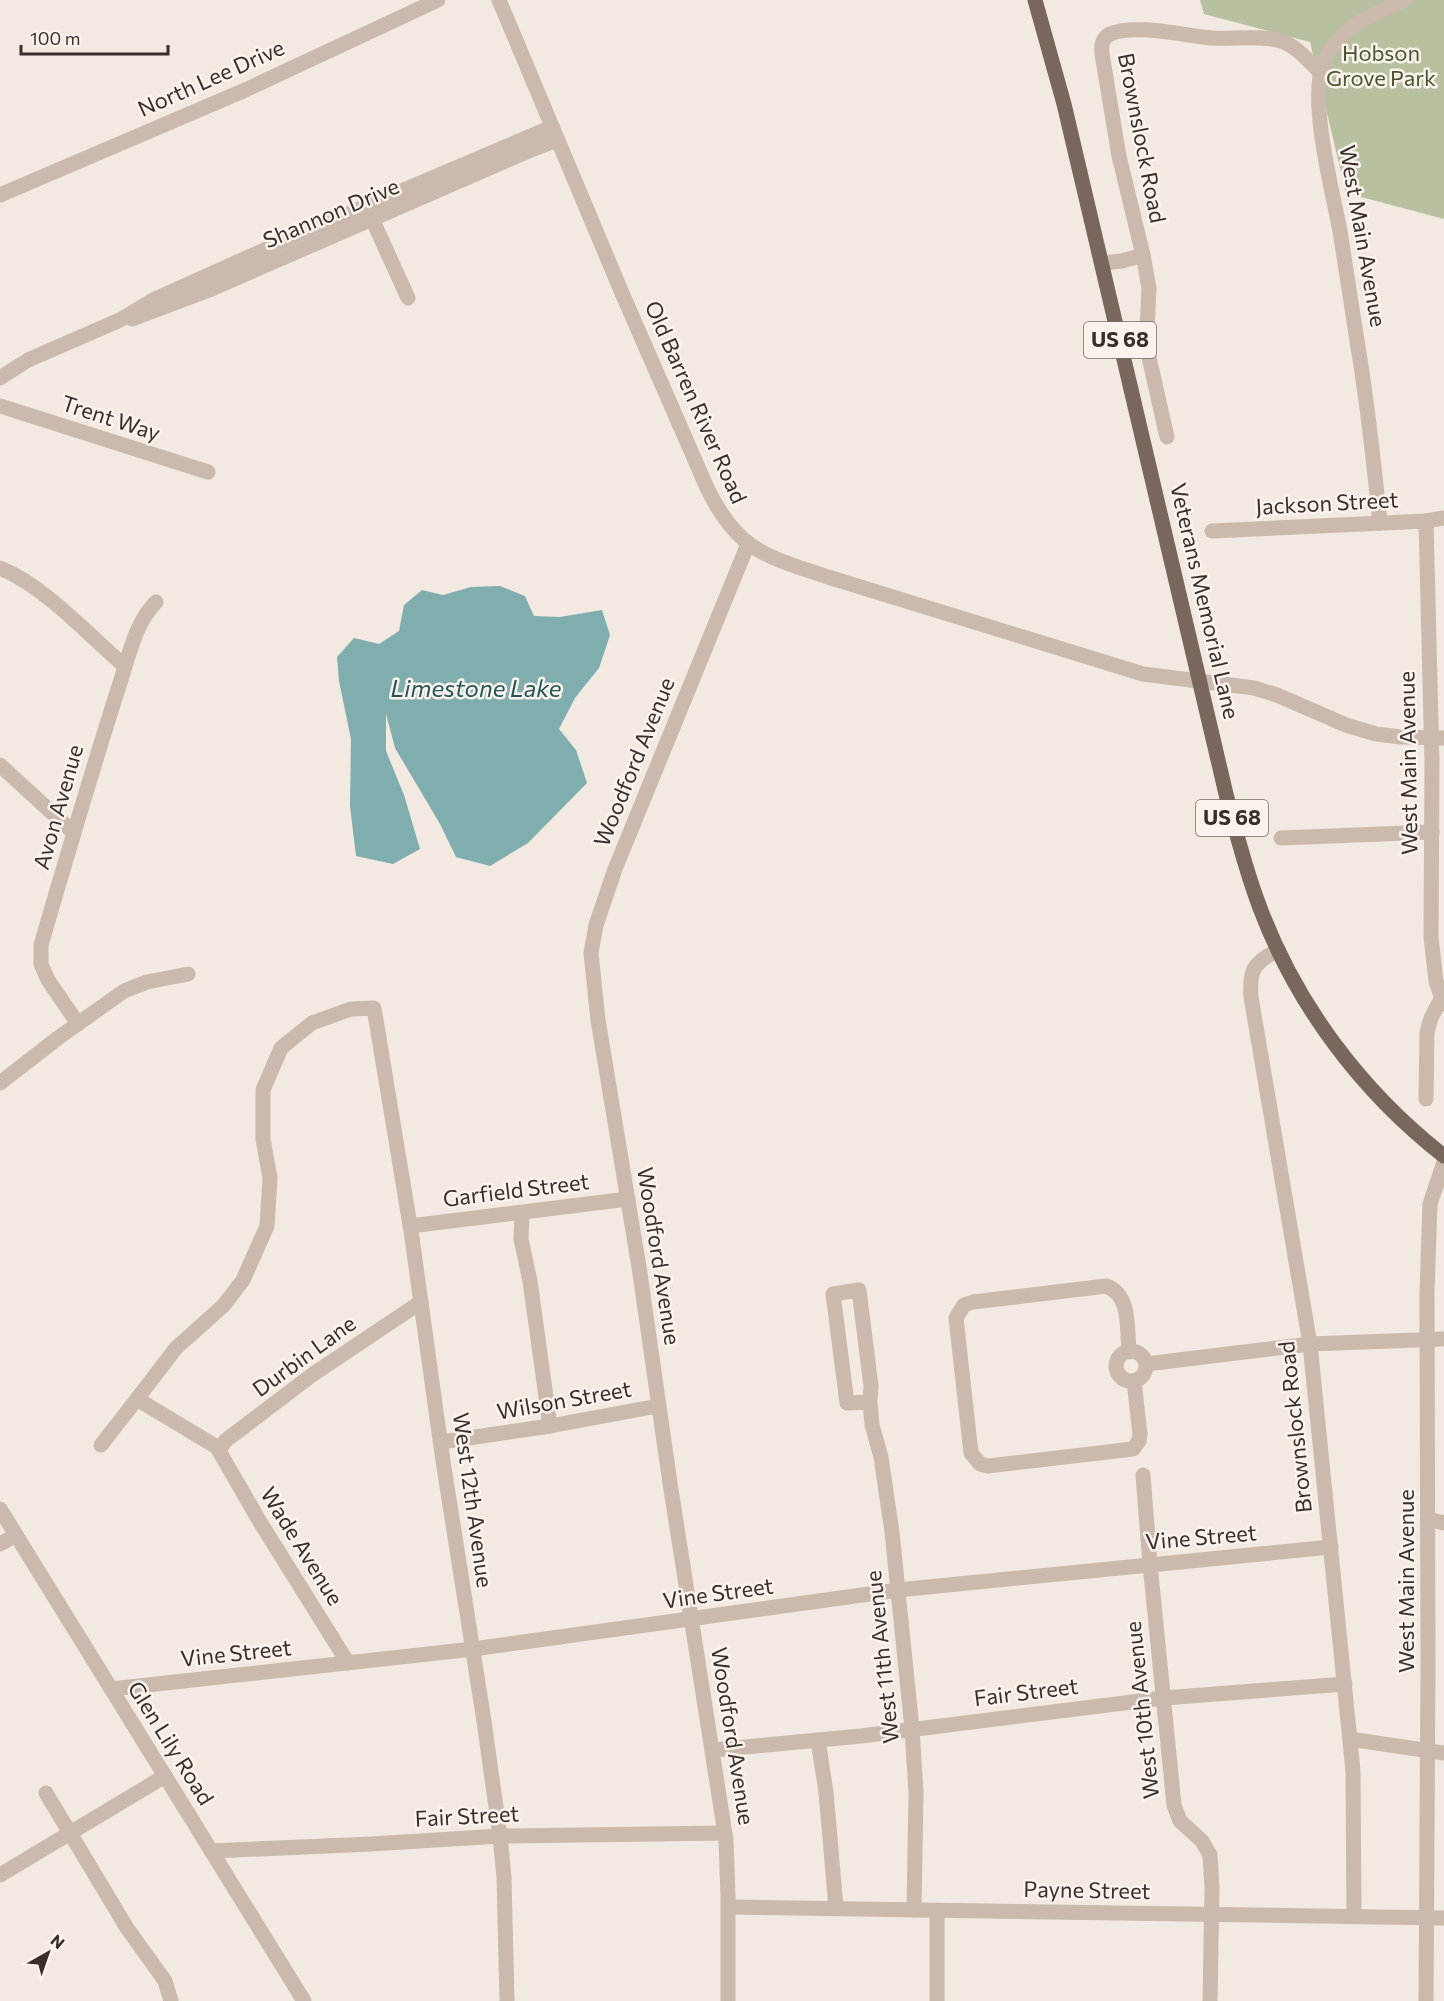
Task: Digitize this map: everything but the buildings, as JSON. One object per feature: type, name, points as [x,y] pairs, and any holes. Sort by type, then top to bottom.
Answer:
[{"type":"main road","name":"Veterans Memorial Lane","points":[[1035,0],[1057,76],[1245,867],[1262,915],[1278,950],[1313,1012],[1350,1064],[1399,1116],[1444,1156]]},
{"type":"street","name":"North Lee Drive","points":[[0,195],[243,91],[438,0]]},
{"type":"street","name":"Old Barren River Road","points":[[499,0],[622,293],[708,490],[724,520],[748,544],[779,560],[828,578],[1131,671],[1153,676],[1235,684],[1265,691],[1331,720],[1376,734],[1438,738]]},
{"type":"street","name":"West Main Avenue","points":[[1380,523],[1360,356],[1318,94],[1321,73],[1331,47],[1341,35],[1353,25],[1405,0]]},
{"type":"street","name":"Brownslock Road","points":[[1102,263],[1122,261],[1143,255],[1119,156],[1102,54],[1101,46],[1104,39],[1115,32],[1138,30],[1212,38],[1281,41],[1294,47],[1321,73]]},
{"type":"street","name":"Shannon Drive","points":[[0,378],[28,360],[120,320],[151,313],[242,268],[555,134]]},
{"type":"street","points":[[369,213],[408,298]]},
{"type":"street","points":[[1143,255],[1149,288],[1148,353],[1167,437]]},
{"type":"street","name":"Trent Way","points":[[0,406],[208,472]]},
{"type":"street","name":"Jackson Street","points":[[1212,531],[1426,521],[1444,518]]},
{"type":"street","name":"West Main Avenue","points":[[1426,521],[1438,738],[1432,832],[1438,940],[1434,965],[1443,1000]]},
{"type":"street","name":"Woodford Avenue","points":[[728,2001],[729,1906],[725,1833],[591,969],[593,938],[615,869],[748,544]]},
{"type":"street","points":[[0,568],[21,577],[37,589],[125,666]]},
{"type":"street","name":"Avon Avenue","points":[[78,1024],[48,980],[41,964],[41,945],[125,666],[145,613],[156,602]]},
{"type":"street","points":[[0,765],[74,833]]},
{"type":"street","points":[[1281,838],[1432,832]]},
{"type":"street","name":"Brownslock Road","points":[[1278,950],[1262,959],[1254,968],[1251,987],[1257,1038],[1310,1344],[1350,1739],[1354,1795],[1354,1917]]},
{"type":"street","points":[[0,1083],[78,1024],[135,986],[188,974]]},
{"type":"street","points":[[1426,1099],[1427,1032],[1443,1000]]},
{"type":"street","name":"West 12th Avenue","points":[[137,1399],[176,1348],[224,1305],[243,1280],[267,1226],[270,1178],[263,1139],[263,1090],[281,1048],[312,1023],[351,1009],[374,1008],[410,1226],[500,1836],[505,1911],[507,2001]]},
{"type":"street","name":"West Main Avenue","points":[[1426,2001],[1429,1214],[1434,1189],[1444,1162]]},
{"type":"street","name":"Garfield Street","points":[[410,1226],[628,1199]]},
{"type":"street","points":[[522,1213],[521,1239],[530,1281],[550,1426]]},
{"type":"street","points":[[1129,1352],[1125,1304],[1117,1290],[1106,1286],[964,1305],[956,1318],[971,1453],[980,1464],[988,1466],[1133,1449],[1139,1441],[1140,1434],[1134,1381]]},
{"type":"street","name":"West 11th Avenue","points":[[870,1402],[847,1403],[832,1294],[859,1290],[871,1386],[872,1425],[883,1465],[912,1729],[916,1792],[914,1910]]},
{"type":"street","name":"Durbin Lane","points":[[219,1450],[228,1439],[312,1375],[421,1302]]},
{"type":"street","points":[[1146,1364],[1310,1344],[1444,1339]]},
{"type":"street","points":[[1129,1352],[1139,1354],[1146,1364],[1143,1376],[1134,1381],[1121,1377],[1117,1369],[1118,1360],[1129,1352]]},
{"type":"street","points":[[101,1445],[137,1399],[219,1450]]},
{"type":"street","name":"Wilson Street","points":[[441,1442],[550,1426],[658,1406]]},
{"type":"street","name":"Wade Avenue","points":[[219,1450],[260,1522],[348,1663]]},
{"type":"street","name":"West 10th Avenue","points":[[1143,1475],[1174,1805],[1180,1821],[1202,1841],[1208,1851],[1212,1888],[1210,2001]]},
{"type":"street","name":"Glen Lily Road","points":[[0,1509],[304,2001]]},
{"type":"street","points":[[1428,1519],[1444,1523]]},
{"type":"street","points":[[0,1544],[16,1535]]},
{"type":"street","name":"Vine Street","points":[[111,1689],[473,1649],[898,1590],[1331,1548]]},
{"type":"street","name":"Fair Street","points":[[713,1750],[818,1740],[1164,1698],[1345,1684]]},
{"type":"street","points":[[1350,1739],[1444,1753]]},
{"type":"street","points":[[818,1740],[828,1803],[836,1908]]},
{"type":"street","points":[[0,1875],[165,1776]]},
{"type":"street","points":[[46,1793],[127,1928],[165,1982],[171,2001]]},
{"type":"street","name":"Fair Street","points":[[211,1851],[500,1836],[725,1833]]},
{"type":"street","name":"Payne Street","points":[[729,1906],[1444,1918]]},
{"type":"street","points":[[937,1911],[937,2001]]},
{"type":"green space","name":"Hobson Grove Park","points":[[1200,0],[1444,0],[1444,219],[1346,193],[1310,42],[1204,14]]},
{"type":"water","name":"Limestone Lake","points":[[500,586],[525,596],[534,616],[560,617],[602,610],[610,635],[599,668],[575,698],[559,729],[576,750],[587,783],[528,843],[490,866],[456,857],[440,824],[395,748],[386,714],[386,751],[404,795],[420,849],[393,864],[356,856],[350,806],[351,739],[339,681],[337,657],[354,638],[379,644],[399,631],[404,605],[422,590],[443,595],[471,587]]}]
